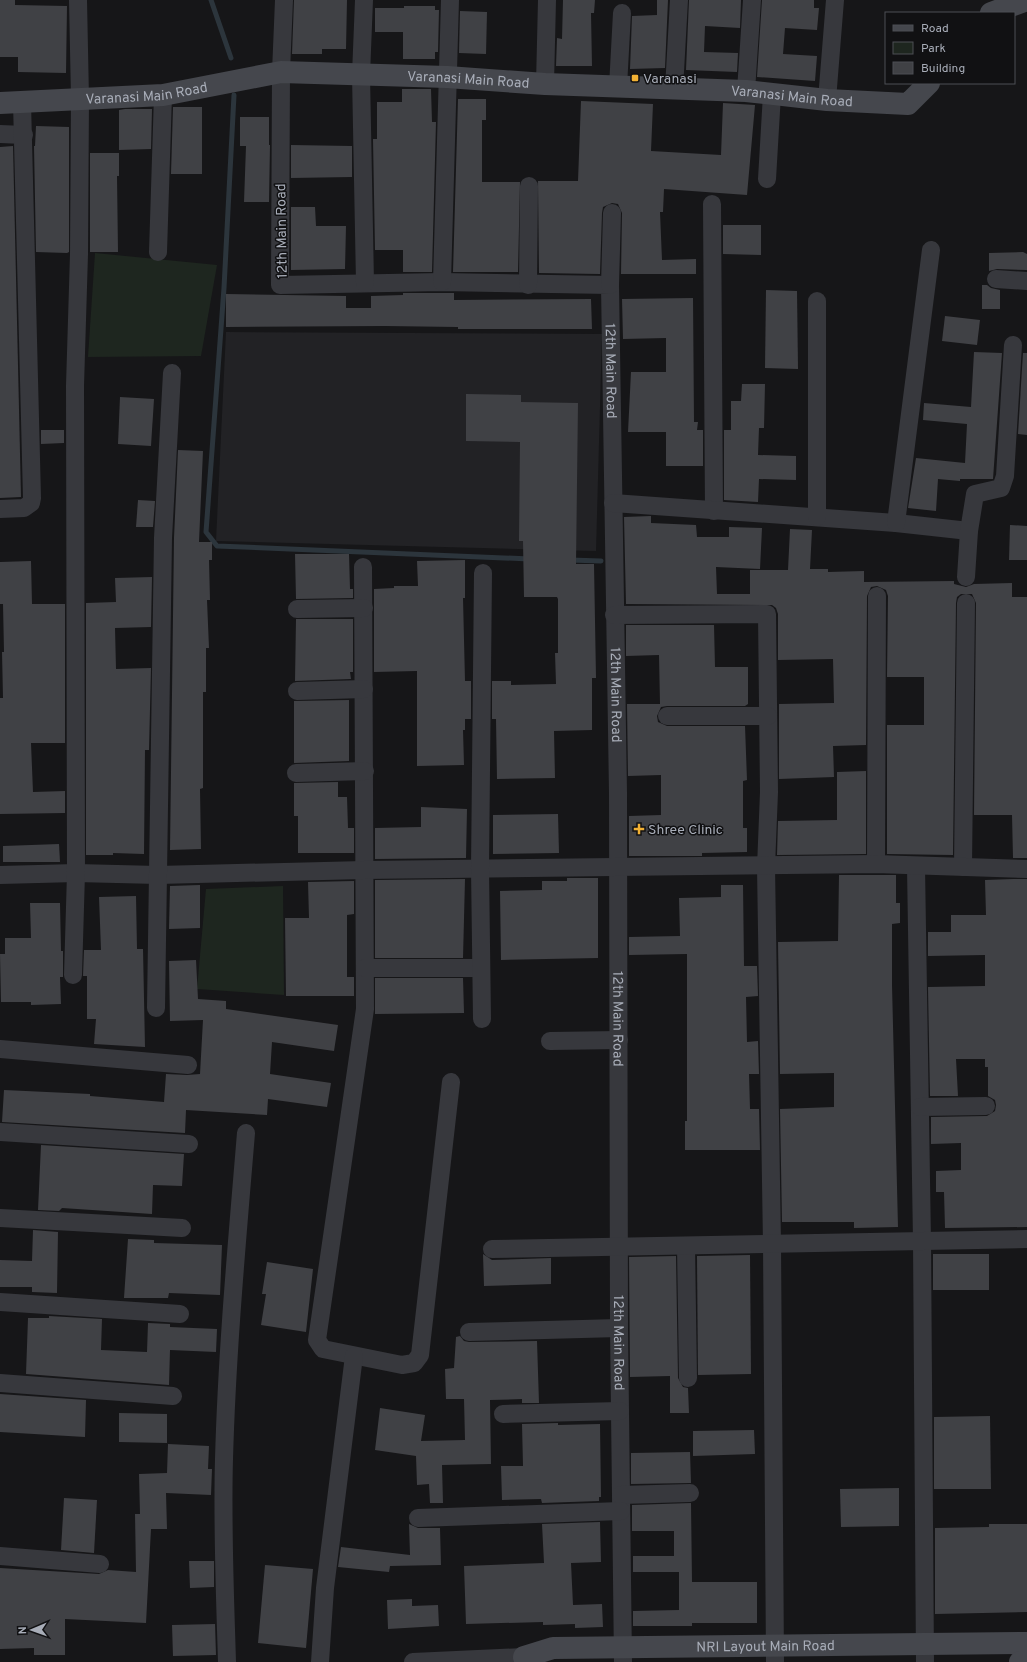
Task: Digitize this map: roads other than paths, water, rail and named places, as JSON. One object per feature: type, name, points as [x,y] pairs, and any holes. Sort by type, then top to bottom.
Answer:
[{"type":"street","points":[[73,975],[76,873],[75,386],[79,254],[80,98],[78,0]]},
{"type":"street","points":[[281,72],[284,0]]},
{"type":"street","points":[[364,0],[361,75],[365,283]]},
{"type":"street","points":[[442,282],[450,0]]},
{"type":"street","points":[[544,84],[547,0]]},
{"type":"street","points":[[674,89],[679,0]]},
{"type":"street","points":[[746,91],[752,0]]},
{"type":"street","points":[[827,100],[834,0]]},
{"type":"street","points":[[994,12],[1027,0]]},
{"type":"street","points":[[618,87],[622,13]]},
{"type":"street","name":"Varanasi Main Road","points":[[0,103],[163,95],[281,72],[447,77],[544,84],[746,91],[827,100],[908,104],[928,84]]},
{"type":"street","name":"12th Main Road","points":[[281,72],[280,285],[442,282],[528,285],[610,285],[618,868],[619,1328],[623,1655]]},
{"type":"street","points":[[767,179],[772,94]]},
{"type":"street","points":[[158,252],[163,95]]},
{"type":"street","points":[[0,509],[24,508],[31,503],[32,498],[22,102]]},
{"type":"street","points":[[0,134],[24,135]]},
{"type":"street","points":[[528,285],[529,186]]},
{"type":"street","points":[[712,204],[714,511]]},
{"type":"street","points":[[610,285],[612,213]]},
{"type":"street","points":[[896,523],[931,250]]},
{"type":"street","points":[[996,279],[1027,281]]},
{"type":"street","points":[[817,301],[817,518]]},
{"type":"street","points":[[966,577],[969,531],[975,494],[1001,488],[1005,476],[1013,345]]},
{"type":"street","points":[[156,1008],[163,538],[172,373]]},
{"type":"street","points":[[613,503],[896,523],[969,531]]},
{"type":"street","points":[[363,568],[365,1009],[317,1340],[323,1349],[402,1365],[414,1363],[420,1355],[451,1082]]},
{"type":"street","points":[[482,1019],[480,968],[480,869],[483,573]]},
{"type":"street","points":[[876,596],[876,864]]},
{"type":"street","points":[[963,867],[966,603]]},
{"type":"street","points":[[297,609],[364,608]]},
{"type":"street","points":[[614,615],[767,614],[769,792],[766,867],[772,1244],[775,1654]]},
{"type":"street","points":[[297,691],[364,689]]},
{"type":"street","points":[[667,716],[768,716]]},
{"type":"street","points":[[296,773],[365,771]]},
{"type":"street","points":[[0,875],[76,873],[158,876],[364,870],[766,867],[876,864],[916,867],[1027,869]]},
{"type":"street","points":[[916,867],[922,1241],[925,1653]]},
{"type":"street","points":[[365,968],[480,968]]},
{"type":"street","points":[[550,1041],[619,1040]]},
{"type":"street","points":[[0,1049],[188,1066]]},
{"type":"street","points":[[920,1108],[986,1106]]},
{"type":"street","points":[[0,1132],[189,1144]]},
{"type":"street","points":[[227,1662],[223,1520],[224,1459],[230,1318],[246,1133]]},
{"type":"street","points":[[0,1218],[182,1228]]},
{"type":"street","points":[[492,1249],[1027,1239]]},
{"type":"street","points":[[686,1246],[688,1378]]},
{"type":"street","points":[[0,1302],[180,1314]]},
{"type":"street","points":[[470,1332],[619,1328]]},
{"type":"street","points":[[320,1662],[325,1588],[354,1356]]},
{"type":"street","points":[[0,1383],[173,1396]]},
{"type":"street","points":[[503,1414],[620,1411]]},
{"type":"street","points":[[418,1518],[621,1503],[690,1493]]},
{"type":"street","points":[[0,1556],[100,1564]]},
{"type":"street","name":"NRI Layout Main Road","points":[[532,1659],[553,1648],[623,1655],[925,1653],[1027,1643]]},
{"type":"street","points":[[413,1662],[532,1659]]},
{"type":"street","points":[[1020,1662],[1027,1662]]},
{"type":"waterway","points":[[211,0],[231,58]]},
{"type":"waterway","points":[[234,95],[224,288],[206,532],[217,546],[530,559]]},
{"type":"waterway","points":[[570,560],[601,561]]},
{"type":"place","name":"Varanasi","points":[[635,78]]},
{"type":"place","name":"Shree Clinic","points":[[639,829]]}]
